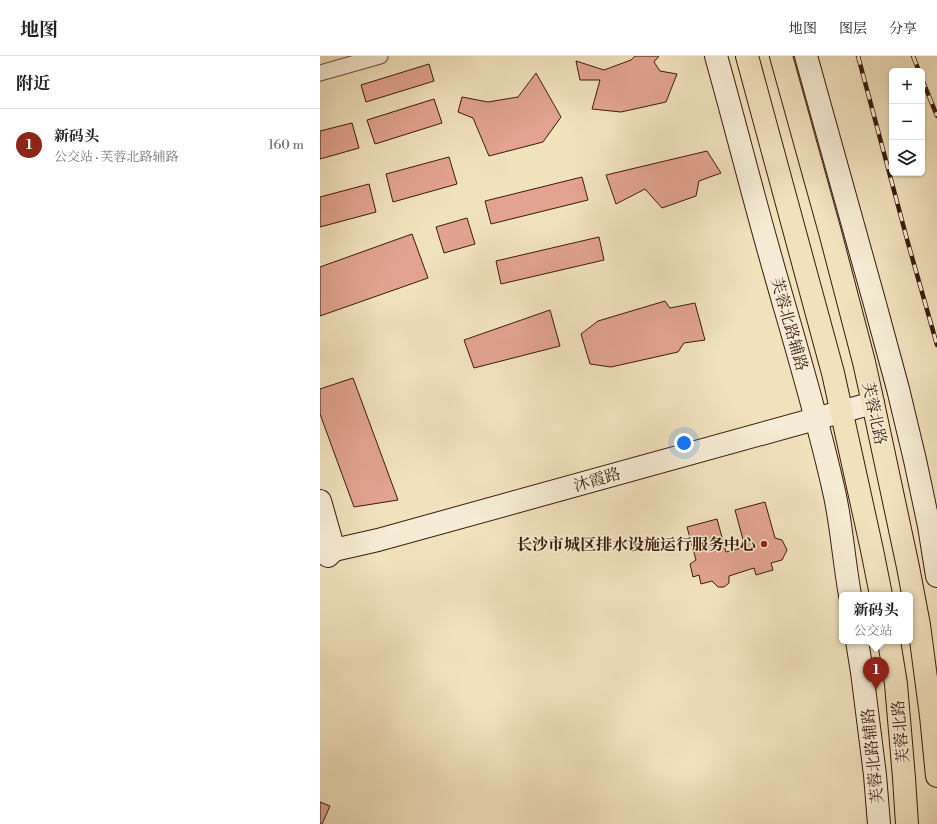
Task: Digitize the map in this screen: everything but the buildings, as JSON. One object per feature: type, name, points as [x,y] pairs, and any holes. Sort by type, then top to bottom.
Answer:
[{"type":"main road","name":"芙蓉北路","points":[[747,56],[841,407],[880,592]]},
{"type":"main road","name":"芙蓉北路","points":[[781,56],[830,232],[864,362],[913,592]]},
{"type":"main road","name":"芙蓉北路","points":[[913,593],[919,625],[931,716],[937,776]]},
{"type":"main road","name":"芙蓉北路","points":[[889,644],[896,684],[907,824]]},
{"type":"street","points":[[320,72],[380,56]]},
{"type":"street","name":"芙蓉北路辅路","points":[[716,56],[815,414],[836,498],[850,592]]},
{"type":"street","points":[[806,56],[903,410],[929,526],[937,576]]},
{"type":"street","name":"沐霞路","points":[[325,546],[378,540],[815,414],[872,399]]},
{"type":"street","points":[[320,502],[325,546]]},
{"type":"street","name":"芙蓉北路辅路","points":[[857,644],[880,824]]},
{"type":"railway","points":[[858,56],[937,345]]},
{"type":"railway","points":[[913,56],[918,68]]},
{"type":"railway","points":[[925,86],[937,116]]},
{"type":"place","name":"长沙市城区排水设施运行服务中心","points":[[764,544]]},
{"type":"place","name":"新码头","points":[[876,690]]}]
